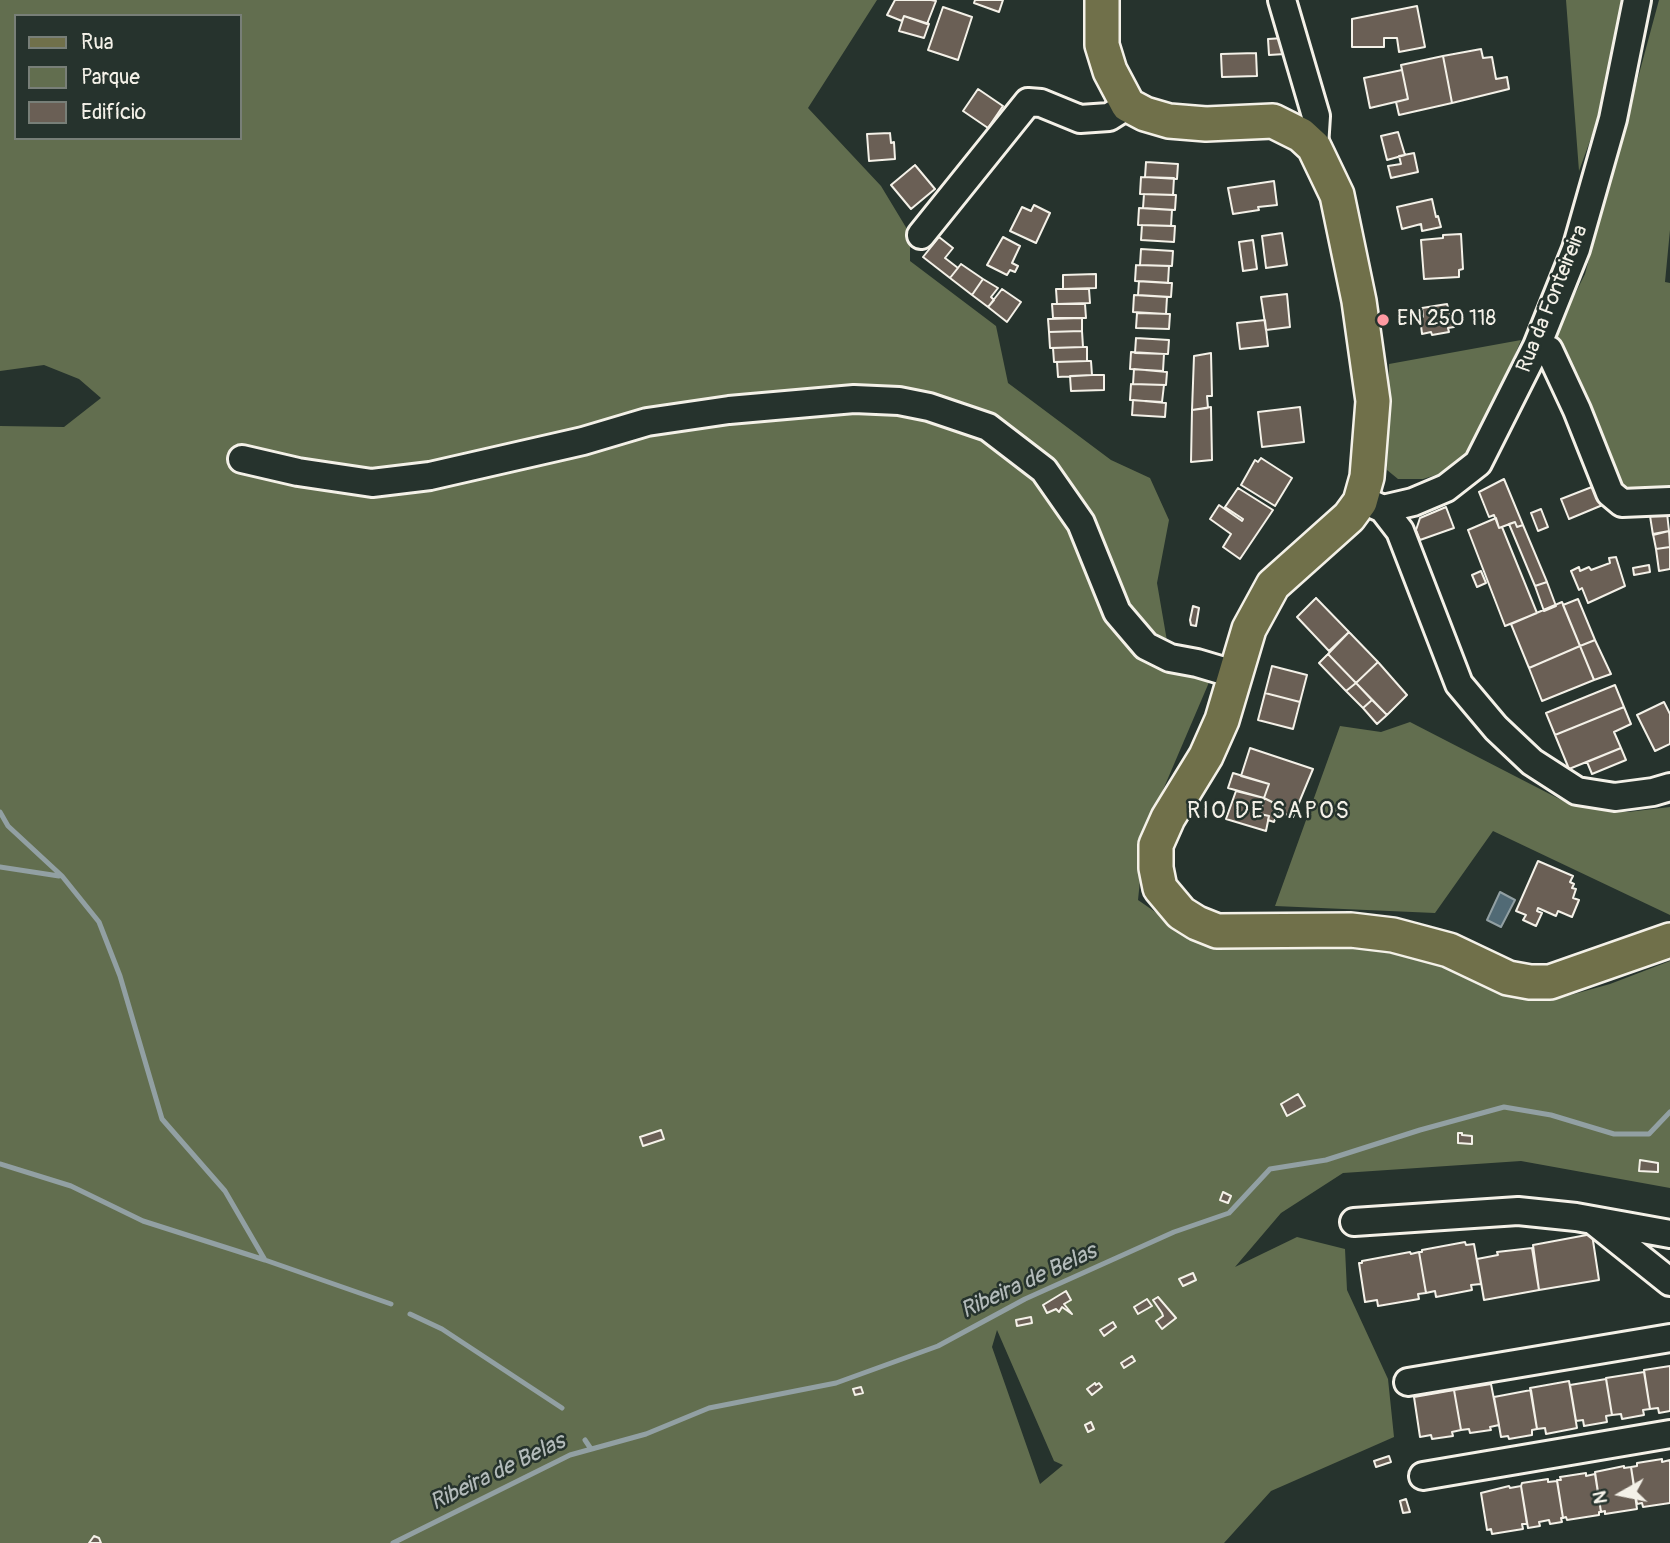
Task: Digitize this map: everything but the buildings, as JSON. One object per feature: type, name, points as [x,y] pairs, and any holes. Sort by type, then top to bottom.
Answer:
[{"type":"main road","points":[[1102,0],[1102,45],[1110,71],[1128,105],[1145,114],[1169,121],[1206,124],[1273,121],[1301,135],[1314,147],[1337,195],[1359,301],[1371,388],[1371,440],[1367,477],[1372,504],[1349,517],[1273,585],[1250,629],[1222,720],[1206,756],[1168,818],[1156,845],[1156,868],[1160,888],[1181,913],[1217,931],[1351,930],[1393,935],[1449,950],[1508,978],[1530,982],[1550,982],[1670,940]]},
{"type":"street","points":[[1282,0],[1316,116],[1314,147]]},
{"type":"street","name":"Rua da Fonteireira","points":[[1372,504],[1413,502],[1446,488],[1478,463],[1537,346],[1576,249],[1613,119],[1637,0]]},
{"type":"street","points":[[921,235],[1028,102],[1041,103],[1080,119],[1110,117],[1128,105]]},
{"type":"street","points":[[1537,346],[1549,351],[1610,493],[1622,503],[1670,501]]},
{"type":"street","points":[[242,459],[299,472],[372,483],[430,476],[660,420],[729,410],[855,399],[909,403],[988,427],[1044,470],[1081,523],[1117,612],[1146,646],[1170,658],[1234,674]]},
{"type":"street","points":[[1372,504],[1400,531],[1460,684],[1496,728],[1532,762],[1577,791],[1615,797],[1670,787]]},
{"type":"street","points":[[1354,1222],[1518,1211],[1670,1234]]},
{"type":"street","points":[[1594,1221],[1670,1282]]},
{"type":"street","points":[[1408,1382],[1670,1338],[1670,1329]]},
{"type":"street","points":[[1423,1476],[1670,1434]]},
{"type":"green space","points":[[0,0],[877,0],[808,108],[881,186],[910,234],[910,261],[996,326],[1008,383],[1111,460],[1150,478],[1169,520],[1157,583],[1167,641],[1210,680],[1145,832],[1138,900],[1200,943],[1379,945],[1424,957],[1493,990],[1549,1001],[1610,984],[1670,961],[1670,1188],[1521,1161],[1343,1173],[1281,1213],[1235,1267],[1297,1237],[1345,1249],[1347,1290],[1388,1379],[1394,1437],[1271,1491],[1224,1543],[0,1543],[0,426],[64,427],[101,398],[79,379],[44,365],[0,371]],"holes":[[[997,1330],[1054,1461],[1063,1465],[1040,1484],[992,1347]]]},
{"type":"green space","points":[[1566,0],[1624,0],[1622,53],[1579,171]]},
{"type":"green space","points":[[1659,0],[1670,0],[1670,230],[1665,282],[1670,283],[1670,492],[1647,496],[1617,483],[1554,336],[1585,274]]},
{"type":"green space","points":[[1521,340],[1480,439],[1458,468],[1423,479],[1398,479],[1387,470],[1389,364]]},
{"type":"green space","points":[[1410,722],[1573,806],[1628,812],[1670,807],[1670,915],[1493,831],[1435,913],[1275,906],[1340,726],[1381,732]]},
{"type":"water","points":[[1500,892],[1515,900],[1501,927],[1487,920]]},
{"type":"waterway","points":[[0,812],[8,826],[62,876],[99,922],[120,976],[162,1119],[225,1191],[265,1260],[391,1304]]},
{"type":"waterway","points":[[0,867],[59,876]]},
{"type":"waterway","name":"Ribeira de Belas","points":[[393,1543],[570,1455],[646,1434],[709,1408],[836,1383],[938,1346],[1025,1299],[1174,1232],[1229,1213],[1270,1169],[1326,1160],[1504,1107],[1551,1115],[1614,1134],[1649,1134],[1670,1112]]},
{"type":"waterway","points":[[0,1164],[71,1186],[143,1221],[265,1260]]},
{"type":"waterway","points":[[410,1314],[442,1329],[562,1408]]},
{"type":"waterway","points":[[585,1440],[591,1449]]},
{"type":"place","name":"EN 250 118","points":[[1383,320]]},
{"type":"district","name":"RIO DE SAPOS","points":[[1269,812]]}]
